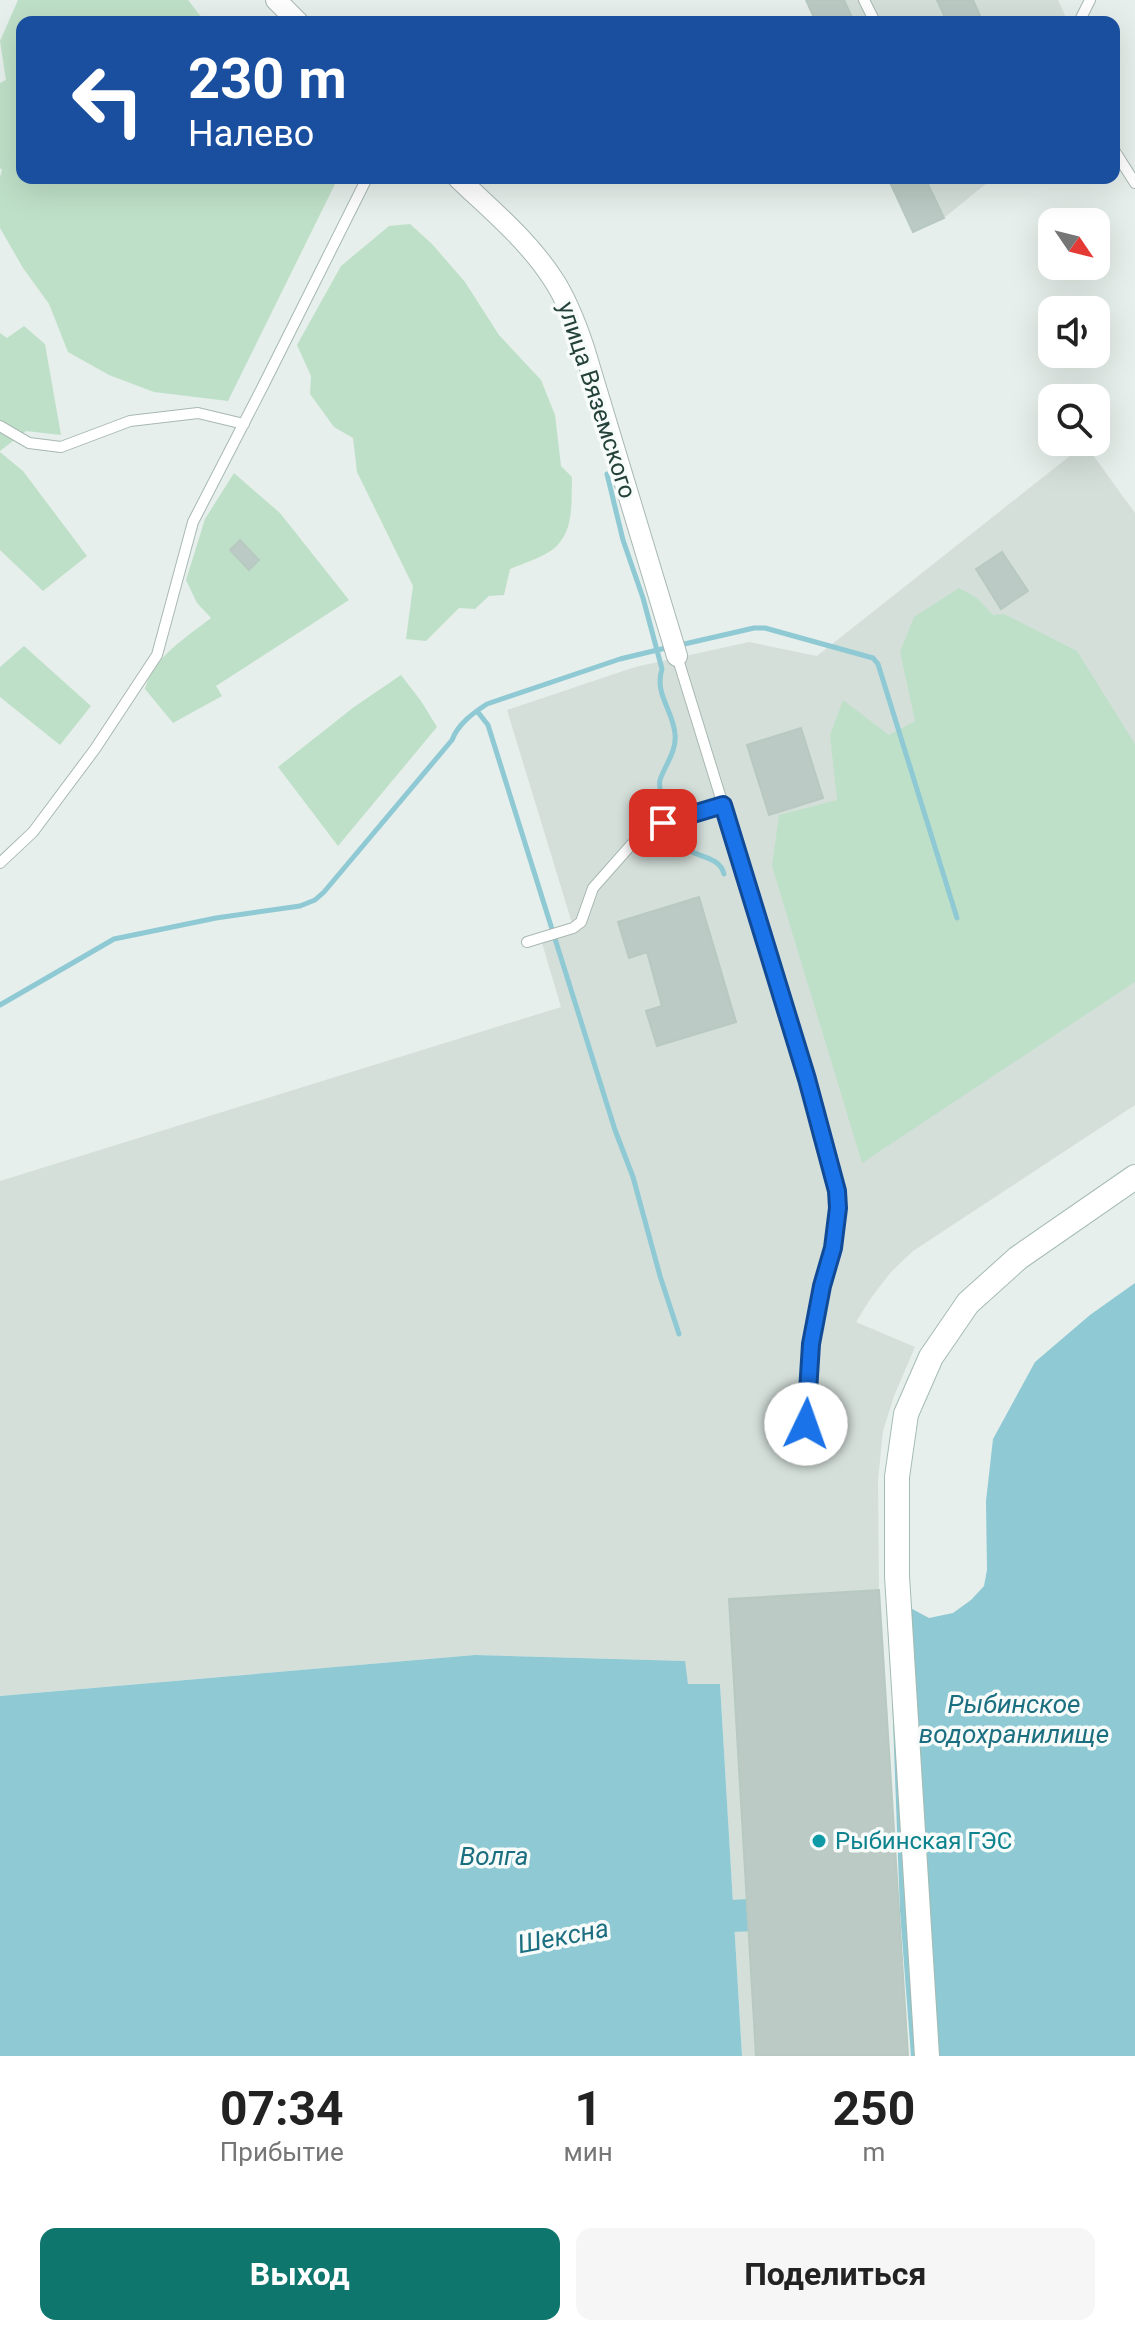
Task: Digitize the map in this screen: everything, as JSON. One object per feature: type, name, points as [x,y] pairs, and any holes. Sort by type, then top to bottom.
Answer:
[{"type":"main road","points":[[927,2056],[897,1576],[897,1477],[906,1414],[931,1357],[968,1303],[1018,1258],[1135,1177]]},
{"type":"street","name":"улица Вяземского","points":[[464,184],[526,245],[552,277],[569,308],[584,348],[677,656]]},
{"type":"lane","points":[[1120,159],[1135,183]]},
{"type":"lane","points":[[0,863],[33,832],[95,749],[157,655],[193,522],[364,184]]},
{"type":"lane","points":[[0,426],[29,443],[61,447],[130,421],[198,413],[244,424]]},
{"type":"lane","points":[[677,656],[807,1079],[837,1191],[833,1248],[811,1344],[806,1424]]},
{"type":"lane","points":[[527,942],[573,928],[581,922],[593,888],[646,832],[663,823],[723,805]]},
{"type":"shaded area","points":[[806,0],[1058,0],[1065,16],[813,16]]},
{"type":"shaded area","points":[[891,184],[986,184],[944,218],[913,233]]},
{"type":"shaded area","points":[[1070,456],[1094,456],[1135,513],[1135,1105],[913,1251],[891,1272],[856,1322],[915,1347],[883,1431],[878,1480],[879,1590],[908,2056],[742,2056],[720,1684],[688,1684],[684,1661],[475,1655],[0,1696],[0,1181],[561,1007],[542,943],[575,933],[507,710],[635,667],[749,642],[817,656]]},
{"type":"green space","points":[[18,0],[188,0],[200,16],[16,16],[16,184],[335,184],[228,401],[154,392],[109,375],[68,352],[49,304],[0,228],[0,83],[6,80],[0,41]]},
{"type":"green space","points":[[410,224],[465,282],[499,335],[541,380],[555,415],[561,466],[572,477],[570,516],[565,535],[559,543],[543,556],[510,569],[504,595],[489,596],[475,609],[459,608],[426,641],[406,639],[413,586],[357,472],[353,438],[334,427],[310,394],[311,376],[297,345],[341,266],[389,226]]},
{"type":"green space","points":[[24,326],[45,344],[61,435],[26,431],[0,451],[0,333],[7,338]]},
{"type":"green space","points":[[0,452],[23,471],[87,556],[43,591],[0,550]]},
{"type":"green space","points":[[234,473],[280,513],[349,600],[216,686],[222,696],[173,723],[145,689],[163,657],[211,618],[197,603],[186,580],[205,519]]},
{"type":"green space","points":[[959,588],[977,598],[993,615],[1004,614],[1077,651],[1135,744],[1135,982],[862,1163],[772,866],[779,815],[837,800],[830,735],[843,700],[889,735],[915,721],[900,652],[914,617]]},
{"type":"green space","points":[[24,646],[91,706],[60,745],[0,697],[0,667]]},
{"type":"green space","points":[[401,675],[437,727],[338,846],[278,767],[354,707]]},
{"type":"water","name":"Рыбинское водохранилище","points":[[1135,1283],[1135,2056],[911,2056],[900,1911],[889,1614],[903,1604],[929,1618],[953,1613],[984,1586],[987,1570],[986,1501],[993,1439],[1035,1362],[1090,1315]]},
{"type":"water","name":"Волга","points":[[475,1655],[685,1661],[688,1684],[720,1684],[742,2056],[0,2056],[0,1696]]},
{"type":"building","points":[[806,0],[844,0],[851,16],[813,16]]},
{"type":"building","points":[[937,0],[973,0],[980,16],[944,16]]},
{"type":"building","points":[[891,184],[928,184],[944,218],[913,232]]},
{"type":"building","points":[[240,540],[259,560],[249,570],[230,550]]},
{"type":"building","points":[[1002,552],[1028,591],[1001,609],[976,569]]},
{"type":"building","points":[[801,728],[823,798],[769,815],[747,745]]},
{"type":"building","points":[[699,897],[736,1022],[657,1046],[646,1011],[662,1006],[647,952],[629,958],[618,922]]},
{"type":"building","name":"Рыбинская ГЭС","points":[[879,1590],[908,2056],[756,2056],[729,1599]]},
{"type":"waterway","points":[[607,474],[623,540],[662,669],[662,694],[674,725],[674,746],[660,780],[663,802],[680,844],[717,863],[724,874]]},
{"type":"waterway","points":[[680,645],[765,628],[873,658],[878,664],[957,918]]},
{"type":"waterway","points":[[0,1005],[114,939],[216,918],[300,906],[315,900],[476,711],[487,704],[620,659],[670,647]]},
{"type":"waterway","points":[[477,711],[488,725],[615,1130],[633,1177],[679,1334]]},
{"type":"waterway","name":"Шексна","points":[[691,1918],[792,1913]]},
{"type":"place","name":"Рыбинская ГЭС","points":[[819,1841]]},
{"type":"route","points":[[663,823],[723,805],[832,1168],[838,1208],[833,1248],[811,1344],[806,1424]]}]
